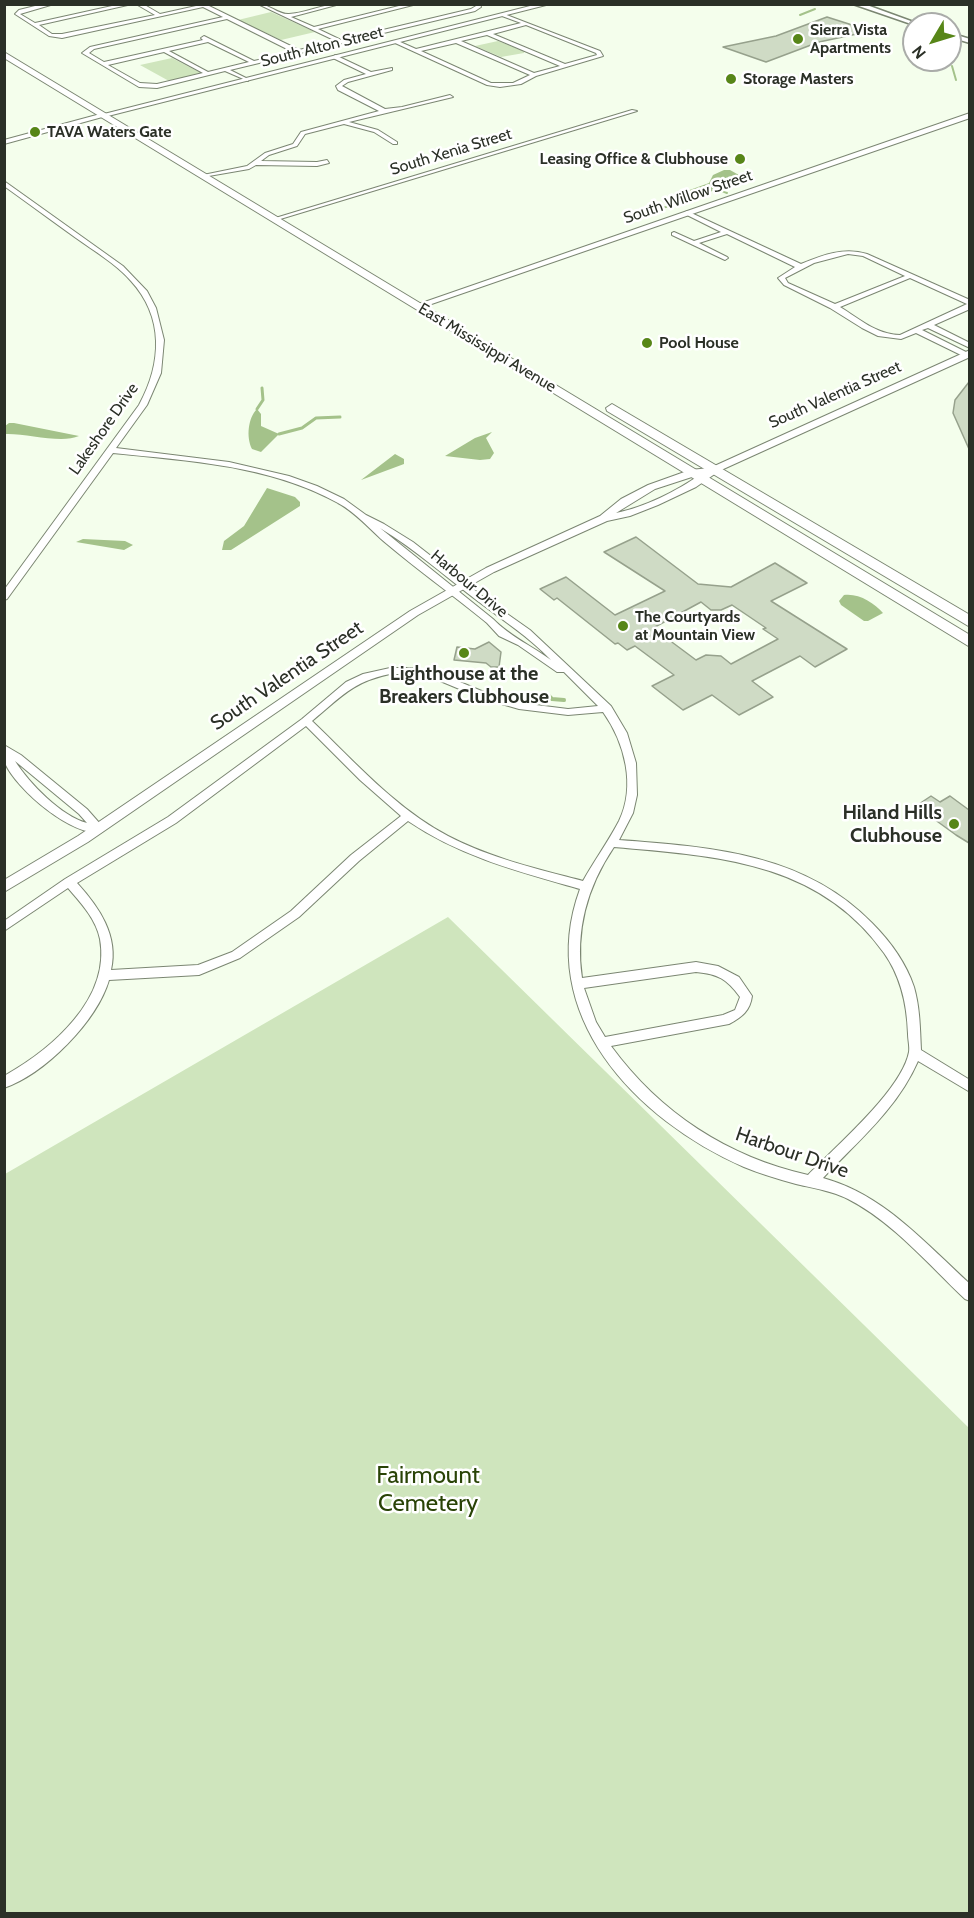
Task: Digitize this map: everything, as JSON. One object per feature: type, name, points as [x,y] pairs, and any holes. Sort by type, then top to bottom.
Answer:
[{"type":"main road","points":[[856,4],[902,19]]},
{"type":"main road","points":[[4,43],[52,71]]},
{"type":"main road","name":"East Mississippi Avenue","points":[[4,54],[275,219],[535,362]]},
{"type":"main road","points":[[105,103],[308,225]]},
{"type":"main road","name":"East Mississippi Avenue","points":[[424,300],[698,476],[969,642]]},
{"type":"main road","points":[[604,403],[969,622]]},
{"type":"street","points":[[52,4],[17,13],[18,16],[51,35],[61,36],[201,5],[298,52]]},
{"type":"street","points":[[34,25],[130,4]]},
{"type":"street","points":[[138,4],[159,15]]},
{"type":"street","points":[[286,16],[338,4]]},
{"type":"street","points":[[314,29],[415,4]]},
{"type":"street","name":"South Alton Street","points":[[4,142],[16,137],[22,130],[56,126],[104,115],[547,4]]},
{"type":"street","points":[[261,5],[341,42]]},
{"type":"street","points":[[227,18],[87,50],[87,54],[144,86],[162,85],[434,19],[478,6]]},
{"type":"street","points":[[396,42],[493,85],[512,84],[530,79],[534,75],[599,57],[600,53],[504,15]]},
{"type":"street","points":[[434,19],[454,28]]},
{"type":"street","points":[[416,51],[525,24]]},
{"type":"street","points":[[184,27],[192,32]]},
{"type":"street","points":[[487,33],[565,66]]},
{"type":"street","points":[[201,36],[254,63]]},
{"type":"street","points":[[104,64],[209,40]]},
{"type":"street","points":[[456,41],[534,75]]},
{"type":"street","points":[[164,50],[208,74]]},
{"type":"street","points":[[522,56],[532,53]]},
{"type":"street","points":[[335,57],[370,74]]},
{"type":"street","points":[[501,61],[511,58]]},
{"type":"street","points":[[384,111],[340,89],[339,86],[346,81],[390,69]]},
{"type":"street","points":[[226,70],[246,80]]},
{"type":"street","points":[[205,176],[249,167],[267,154],[295,145],[303,133],[384,111],[450,97]]},
{"type":"street","name":"South Xenia Street","points":[[275,219],[634,111]]},
{"type":"street","name":"South Willow Street","points":[[424,300],[687,213],[969,115]]},
{"type":"street","points":[[342,123],[370,128],[395,143]]},
{"type":"street","name":"South Alton Street","points":[[4,137],[45,135],[56,126]]},
{"type":"street","points":[[252,163],[317,164],[327,162]]},
{"type":"street","name":"Lakeshore Drive","points":[[4,183],[123,270],[145,293],[156,313],[162,345],[155,379],[142,408],[4,597]]},
{"type":"street","points":[[687,213],[802,267]]},
{"type":"street","points":[[694,243],[726,232]]},
{"type":"street","points":[[674,234],[725,258]]},
{"type":"street","points":[[850,252],[864,255],[969,305],[901,337],[890,337],[857,324],[834,307],[786,284],[781,278],[838,253],[850,252]]},
{"type":"street","points":[[834,307],[910,276]]},
{"type":"street","points":[[927,326],[968,351]]},
{"type":"street","points":[[916,330],[968,351]]},
{"type":"street","name":"South Valentia Street","points":[[4,887],[41,867],[414,613],[457,587],[604,518],[635,511],[698,476],[909,382],[968,351]]},
{"type":"street","name":"Harbour Drive","points":[[111,450],[224,463],[267,472],[324,492],[366,518],[386,538],[457,587],[524,630],[607,708],[623,735],[629,755],[632,797],[628,814],[585,886],[576,914],[573,935],[576,984],[602,1043],[641,1092],[690,1132],[750,1163],[845,1191],[869,1204],[969,1294]]},
{"type":"street","name":"Harbour Drive","points":[[457,587],[502,633],[521,643],[585,688]]},
{"type":"street","points":[[4,927],[69,882],[167,823],[306,721],[357,680],[376,673],[397,670],[428,673],[491,699],[519,706],[568,712],[607,708]]},
{"type":"street","points":[[306,721],[408,816],[428,830],[474,852],[585,886]]},
{"type":"street","points":[[4,749],[11,766],[34,790],[79,824],[98,829]]},
{"type":"street","points":[[106,975],[199,970],[236,955],[289,919],[355,858],[408,816]]},
{"type":"street","points":[[611,843],[693,850],[759,862],[808,880],[842,900],[874,931],[901,972],[910,1000],[915,1053],[902,1083],[886,1107],[811,1181]]},
{"type":"street","points":[[4,1083],[39,1060],[72,1029],[90,1005],[106,975],[107,945],[103,930],[91,907],[69,882]]},
{"type":"street","points":[[576,984],[705,967],[729,975],[740,984],[746,996],[739,1013],[725,1020],[602,1043]]},
{"type":"street","points":[[915,1053],[969,1087]]},
{"type":"green space","points":[[271,12],[315,32],[281,40],[238,20]]},
{"type":"green space","points":[[498,41],[524,51],[524,53],[501,57],[475,46]]},
{"type":"green space","points":[[172,58],[201,73],[169,81],[140,65]]},
{"type":"green space","name":"Fairmount Cemetery","points":[[448,917],[969,1428],[969,1913],[5,1913],[5,1174]]},
{"type":"shaded area","points":[[730,170],[746,179],[690,199],[682,198],[684,192],[709,183],[713,175]]},
{"type":"shaded area","points":[[257,409],[261,414],[261,426],[279,434],[261,452],[252,449],[249,439],[250,422]]},
{"type":"shaded area","points":[[9,423],[79,436],[53,439],[5,434],[5,426]]},
{"type":"shaded area","points":[[492,432],[486,438],[494,453],[490,459],[445,456],[475,438]]},
{"type":"shaded area","points":[[395,454],[404,459],[404,464],[361,480]]},
{"type":"shaded area","points":[[267,488],[295,497],[300,502],[300,506],[231,550],[222,550],[224,541],[244,526]]},
{"type":"shaded area","points":[[83,539],[125,541],[133,545],[124,550],[76,542]]},
{"type":"shaded area","points":[[844,595],[866,600],[883,613],[864,621],[841,605],[839,601]]},
{"type":"building","name":"Sierra Vista Apartments","points":[[827,17],[871,31],[819,42],[766,62],[723,47],[776,36]]},
{"type":"building","points":[[969,382],[969,449],[953,413],[955,400]]},
{"type":"building","name":"The Courtyards at Mountain View","points":[[636,537],[698,584],[731,587],[775,563],[807,583],[771,601],[847,649],[815,667],[800,656],[752,681],[773,697],[739,715],[712,695],[683,710],[652,686],[674,675],[635,646],[627,650],[618,643],[615,644],[557,598],[554,600],[540,589],[566,577],[615,615],[665,591],[604,552]],"holes":[[[701,602],[711,610],[721,610],[732,605],[778,639],[731,664],[721,656],[706,655],[696,660],[653,628]]]},
{"type":"building","name":"Lighthouse at the Breakers Clubhouse","points":[[489,642],[501,652],[499,667],[491,667],[486,663],[454,660],[457,647],[475,649]]},
{"type":"building","name":"Hiland Hills Clubhouse","points":[[931,796],[940,802],[950,796],[969,810],[969,843],[916,806]]},
{"type":"waterway","points":[[800,15],[815,9]]},
{"type":"waterway","points":[[954,72],[956,80]]},
{"type":"waterway","points":[[717,189],[727,193]]},
{"type":"waterway","points":[[643,209],[666,207],[686,199]]},
{"type":"waterway","points":[[257,409],[263,400],[262,388]]},
{"type":"waterway","points":[[279,434],[302,428],[316,418],[340,417]]},
{"type":"waterway","points":[[549,696],[552,699],[564,700]]},
{"type":"place","name":"Sierra Vista Apartments","points":[[798,39]]},
{"type":"place","name":"Storage Masters","points":[[731,79]]},
{"type":"place","name":"TAVA Waters Gate","points":[[35,132]]},
{"type":"place","name":"Leasing Office & Clubhouse","points":[[740,159]]},
{"type":"place","name":"Pool House","points":[[647,343]]},
{"type":"place","name":"The Courtyards at Mountain View","points":[[623,626]]},
{"type":"place","name":"Lighthouse at the Breakers Clubhouse","points":[[464,653]]},
{"type":"place","name":"Hiland Hills Clubhouse","points":[[954,824]]}]
